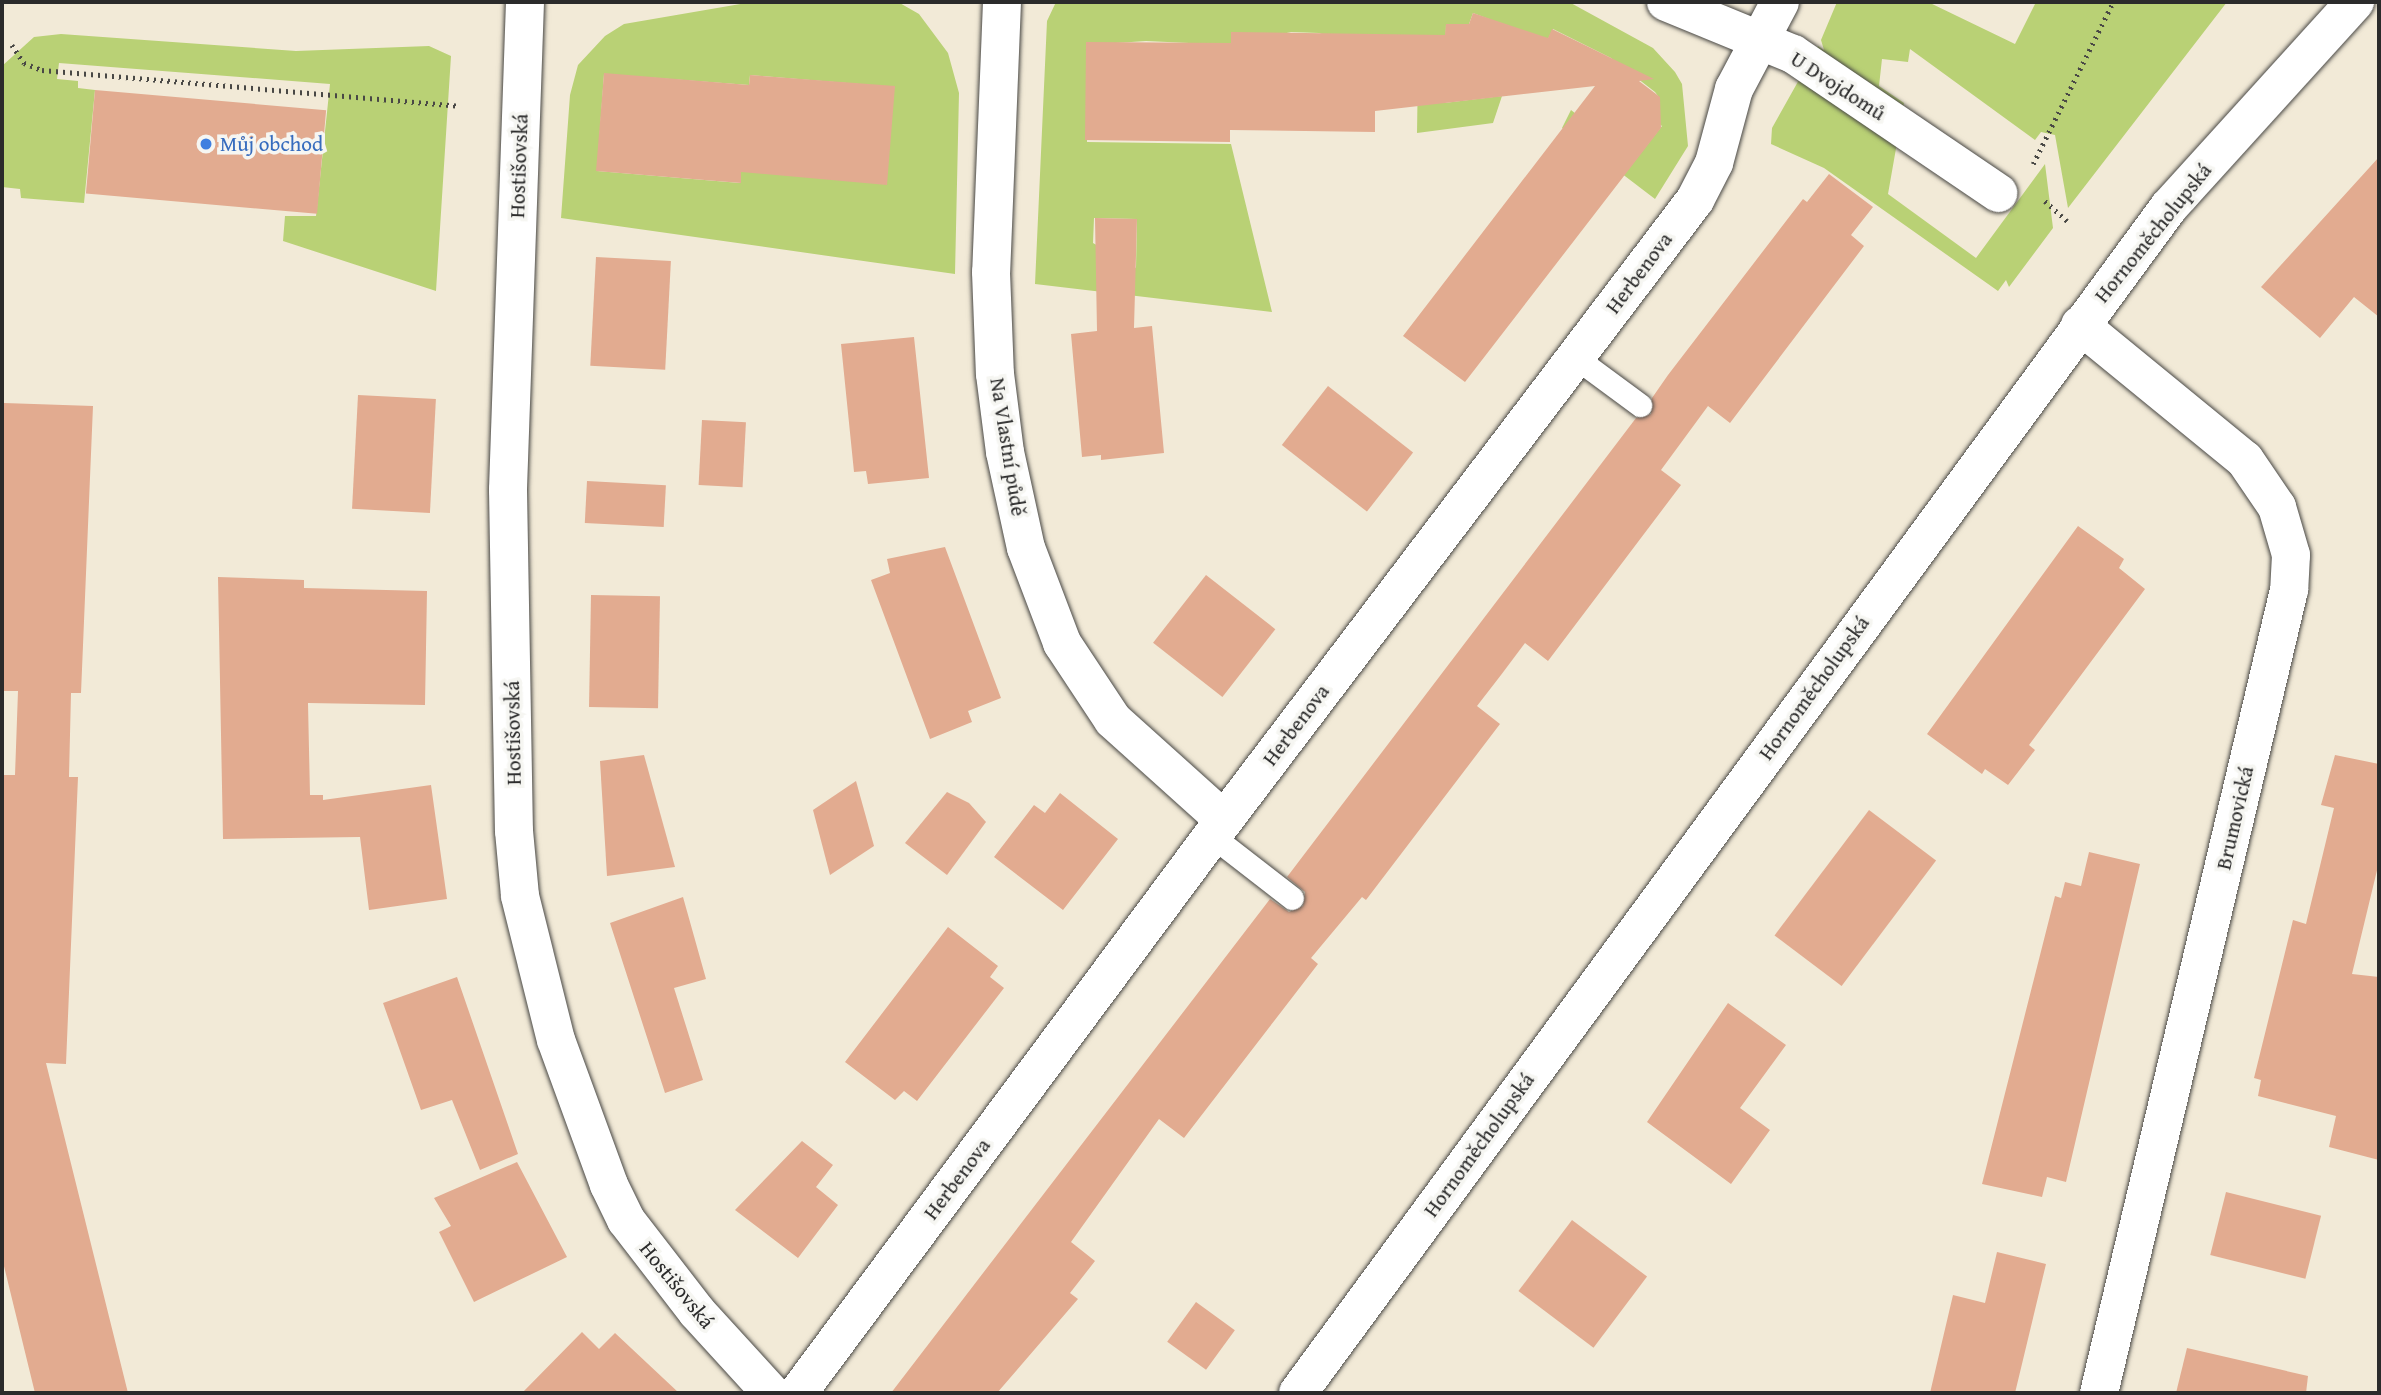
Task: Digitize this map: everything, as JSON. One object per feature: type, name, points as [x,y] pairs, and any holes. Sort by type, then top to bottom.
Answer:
[{"type":"street","name":"Hostišovská","points":[[525,2],[508,490],[514,831],[520,896],[556,1040],[608,1185],[626,1220],[681,1292],[771,1393]]},
{"type":"street","name":"Na Vlastní půdě","points":[[1002,2],[992,272],[995,374],[1005,452],[1026,548],[1062,643],[1112,720],[1218,828]]},
{"type":"street","name":"U Dvojdomů","points":[[1666,2],[1793,54],[1998,193]]},
{"type":"street","name":"Herbenova","points":[[798,1393],[1218,828],[1695,200],[1723,138],[1734,89],[1780,2]]},
{"type":"street","name":"Hornoměcholupská","points":[[1297,1393],[2169,207],[2355,2]]},
{"type":"street","name":"Brumovická","points":[[2080,325],[2245,460],[2277,507],[2291,555],[2289,590],[2099,1393]]},
{"type":"lane","points":[[1575,357],[1640,405]]},
{"type":"lane","points":[[1218,828],[1292,898]]},
{"type":"path","points":[[1998,193],[2023,182],[2113,2]]},
{"type":"path","points":[[12,45],[24,63],[42,70],[458,106]]},
{"type":"green space","points":[[752,2],[898,2],[919,14],[948,53],[959,93],[955,274],[561,218],[570,95],[578,65],[605,36],[624,24]],"holes":[[[604,74],[749,85],[750,75],[895,87],[741,172],[740,183],[597,171]]]},
{"type":"green space","points":[[1056,2],[1569,2],[1653,48],[1675,72],[1682,84],[1688,146],[1655,199],[1562,128],[1571,110],[1635,160],[1662,126],[1653,119],[1658,96],[1655,92],[1611,58],[1553,29],[1547,41],[1473,13],[1469,24],[1446,24],[1444,103],[1502,96],[1493,123],[1417,133],[1418,66],[1319,33],[1291,32],[1232,45],[1146,41],[1087,45],[1087,142],[1231,144],[1272,312],[1035,284],[1047,21]],"holes":[[[1094,218],[1137,219],[1136,268],[1093,243]]]},
{"type":"green space","points":[[1837,2],[1928,2],[2015,44],[2036,2],[2227,2],[2068,208],[2055,135],[2041,132],[2035,140],[1910,49],[1908,62],[1882,59],[1879,86],[1904,103],[1888,194],[1976,258],[2045,164],[2053,228],[2009,287],[2006,280],[1998,291],[1824,168],[1771,144],[1772,128],[1818,46],[1824,50],[1821,40]]},
{"type":"green space","points":[[61,34],[296,51],[429,46],[451,56],[436,291],[283,241],[285,216],[316,216],[330,84],[59,63],[57,79],[78,81],[78,88],[95,90],[84,203],[21,198],[20,189],[2,187],[2,66],[34,37]]},
{"type":"building","points":[[1473,13],[1548,38],[1552,29],[1654,79],[1639,81],[1660,97],[1661,128],[1465,382],[1403,336],[1595,86],[1375,111],[1375,132],[1230,130],[1230,142],[1085,140],[1086,42],[1231,43],[1231,32],[1445,35],[1446,24],[1469,24]]},
{"type":"building","points":[[604,73],[749,85],[750,75],[895,86],[887,185],[741,172],[741,183],[596,171]]},
{"type":"building","points":[[95,90],[326,110],[317,214],[86,194]]},
{"type":"building","points":[[2379,157],[2379,317],[2354,297],[2320,338],[2261,287]]},
{"type":"building","points":[[1829,174],[1873,207],[1851,235],[1864,246],[1730,423],[1708,406],[1661,470],[1681,485],[1548,661],[1525,643],[1477,706],[1500,724],[1366,900],[1362,897],[1311,958],[1318,964],[1184,1138],[1159,1119],[1071,1242],[1095,1261],[1070,1293],[1078,1299],[997,1393],[891,1393],[1270,899],[1289,912],[1303,906],[1305,892],[1287,877],[1636,418],[1651,414],[1652,398],[1668,375],[1803,199],[1807,202]]},
{"type":"building","points":[[1095,218],[1137,219],[1134,328],[1152,326],[1164,453],[1101,460],[1101,455],[1082,457],[1071,334],[1097,331]]},
{"type":"building","points":[[596,257],[671,261],[665,370],[590,366]]},
{"type":"building","points":[[914,337],[929,478],[868,484],[866,471],[854,472],[841,344]]},
{"type":"building","points":[[1328,386],[1413,452],[1367,512],[1282,445]]},
{"type":"building","points":[[358,395],[436,399],[430,513],[352,509]]},
{"type":"building","points":[[4,403],[93,406],[81,693],[71,693],[69,777],[78,777],[66,1064],[46,1063],[128,1393],[35,1393],[2,1258],[2,775],[15,775],[18,691],[2,691]]},
{"type":"building","points":[[702,420],[746,422],[743,487],[699,485]]},
{"type":"building","points":[[587,481],[666,485],[664,527],[585,523]]},
{"type":"building","points":[[2078,526],[2124,559],[2119,568],[2145,589],[2029,745],[2035,750],[2008,785],[1985,769],[1982,774],[1927,734]]},
{"type":"building","points":[[945,547],[1001,698],[968,711],[972,722],[930,739],[871,580],[890,573],[887,559]]},
{"type":"building","points":[[1206,575],[1275,629],[1222,697],[1153,643]]},
{"type":"building","points":[[218,577],[304,580],[304,588],[427,591],[425,705],[308,703],[310,795],[323,795],[323,800],[431,785],[447,899],[369,910],[360,837],[223,839]]},
{"type":"building","points":[[591,595],[660,596],[658,708],[589,707]]},
{"type":"building","points":[[644,755],[675,867],[607,876],[600,761]]},
{"type":"building","points":[[2335,755],[2379,764],[2379,862],[2352,974],[2379,977],[2379,1160],[2329,1147],[2336,1116],[2258,1096],[2261,1080],[2254,1078],[2293,920],[2306,924],[2334,808],[2321,805]]},
{"type":"building","points":[[856,781],[874,846],[830,875],[813,810]]},
{"type":"building","points":[[947,792],[969,803],[986,822],[947,875],[905,843]]},
{"type":"building","points":[[1060,793],[1118,839],[1063,910],[994,857],[1034,805],[1045,813]]},
{"type":"building","points":[[1869,810],[1936,861],[1842,986],[1775,935]]},
{"type":"building","points":[[2089,852],[2140,864],[2066,1182],[2047,1177],[2042,1197],[1982,1184],[2055,896],[2061,898],[2065,882],[2081,886]]},
{"type":"building","points":[[683,897],[706,979],[674,988],[703,1080],[665,1093],[610,923]]},
{"type":"building","points":[[948,927],[998,966],[990,977],[1004,988],[917,1101],[904,1091],[895,1100],[845,1062]]},
{"type":"building","points":[[457,977],[518,1154],[480,1170],[452,1100],[421,1110],[383,1003]]},
{"type":"building","points":[[1728,1003],[1786,1045],[1740,1108],[1770,1130],[1731,1184],[1647,1122]]},
{"type":"building","points":[[802,1141],[833,1165],[816,1187],[838,1205],[798,1258],[735,1210]]},
{"type":"building","points":[[517,1162],[567,1257],[474,1302],[439,1232],[451,1226],[434,1198]]},
{"type":"building","points":[[2226,1192],[2321,1216],[2305,1279],[2210,1255]]},
{"type":"building","points":[[1572,1220],[1647,1277],[1594,1348],[1518,1291]]},
{"type":"building","points":[[1997,1252],[2046,1264],[2015,1393],[1930,1393],[1953,1295],[1985,1303]]},
{"type":"building","points":[[1196,1302],[1235,1330],[1206,1370],[1167,1342]]},
{"type":"building","points":[[582,1332],[599,1349],[615,1333],[679,1393],[522,1393]]},
{"type":"building","points":[[2187,1348],[2308,1376],[2306,1393],[2176,1393]]},
{"type":"place","name":"Můj obchod","points":[[206,144]]}]
